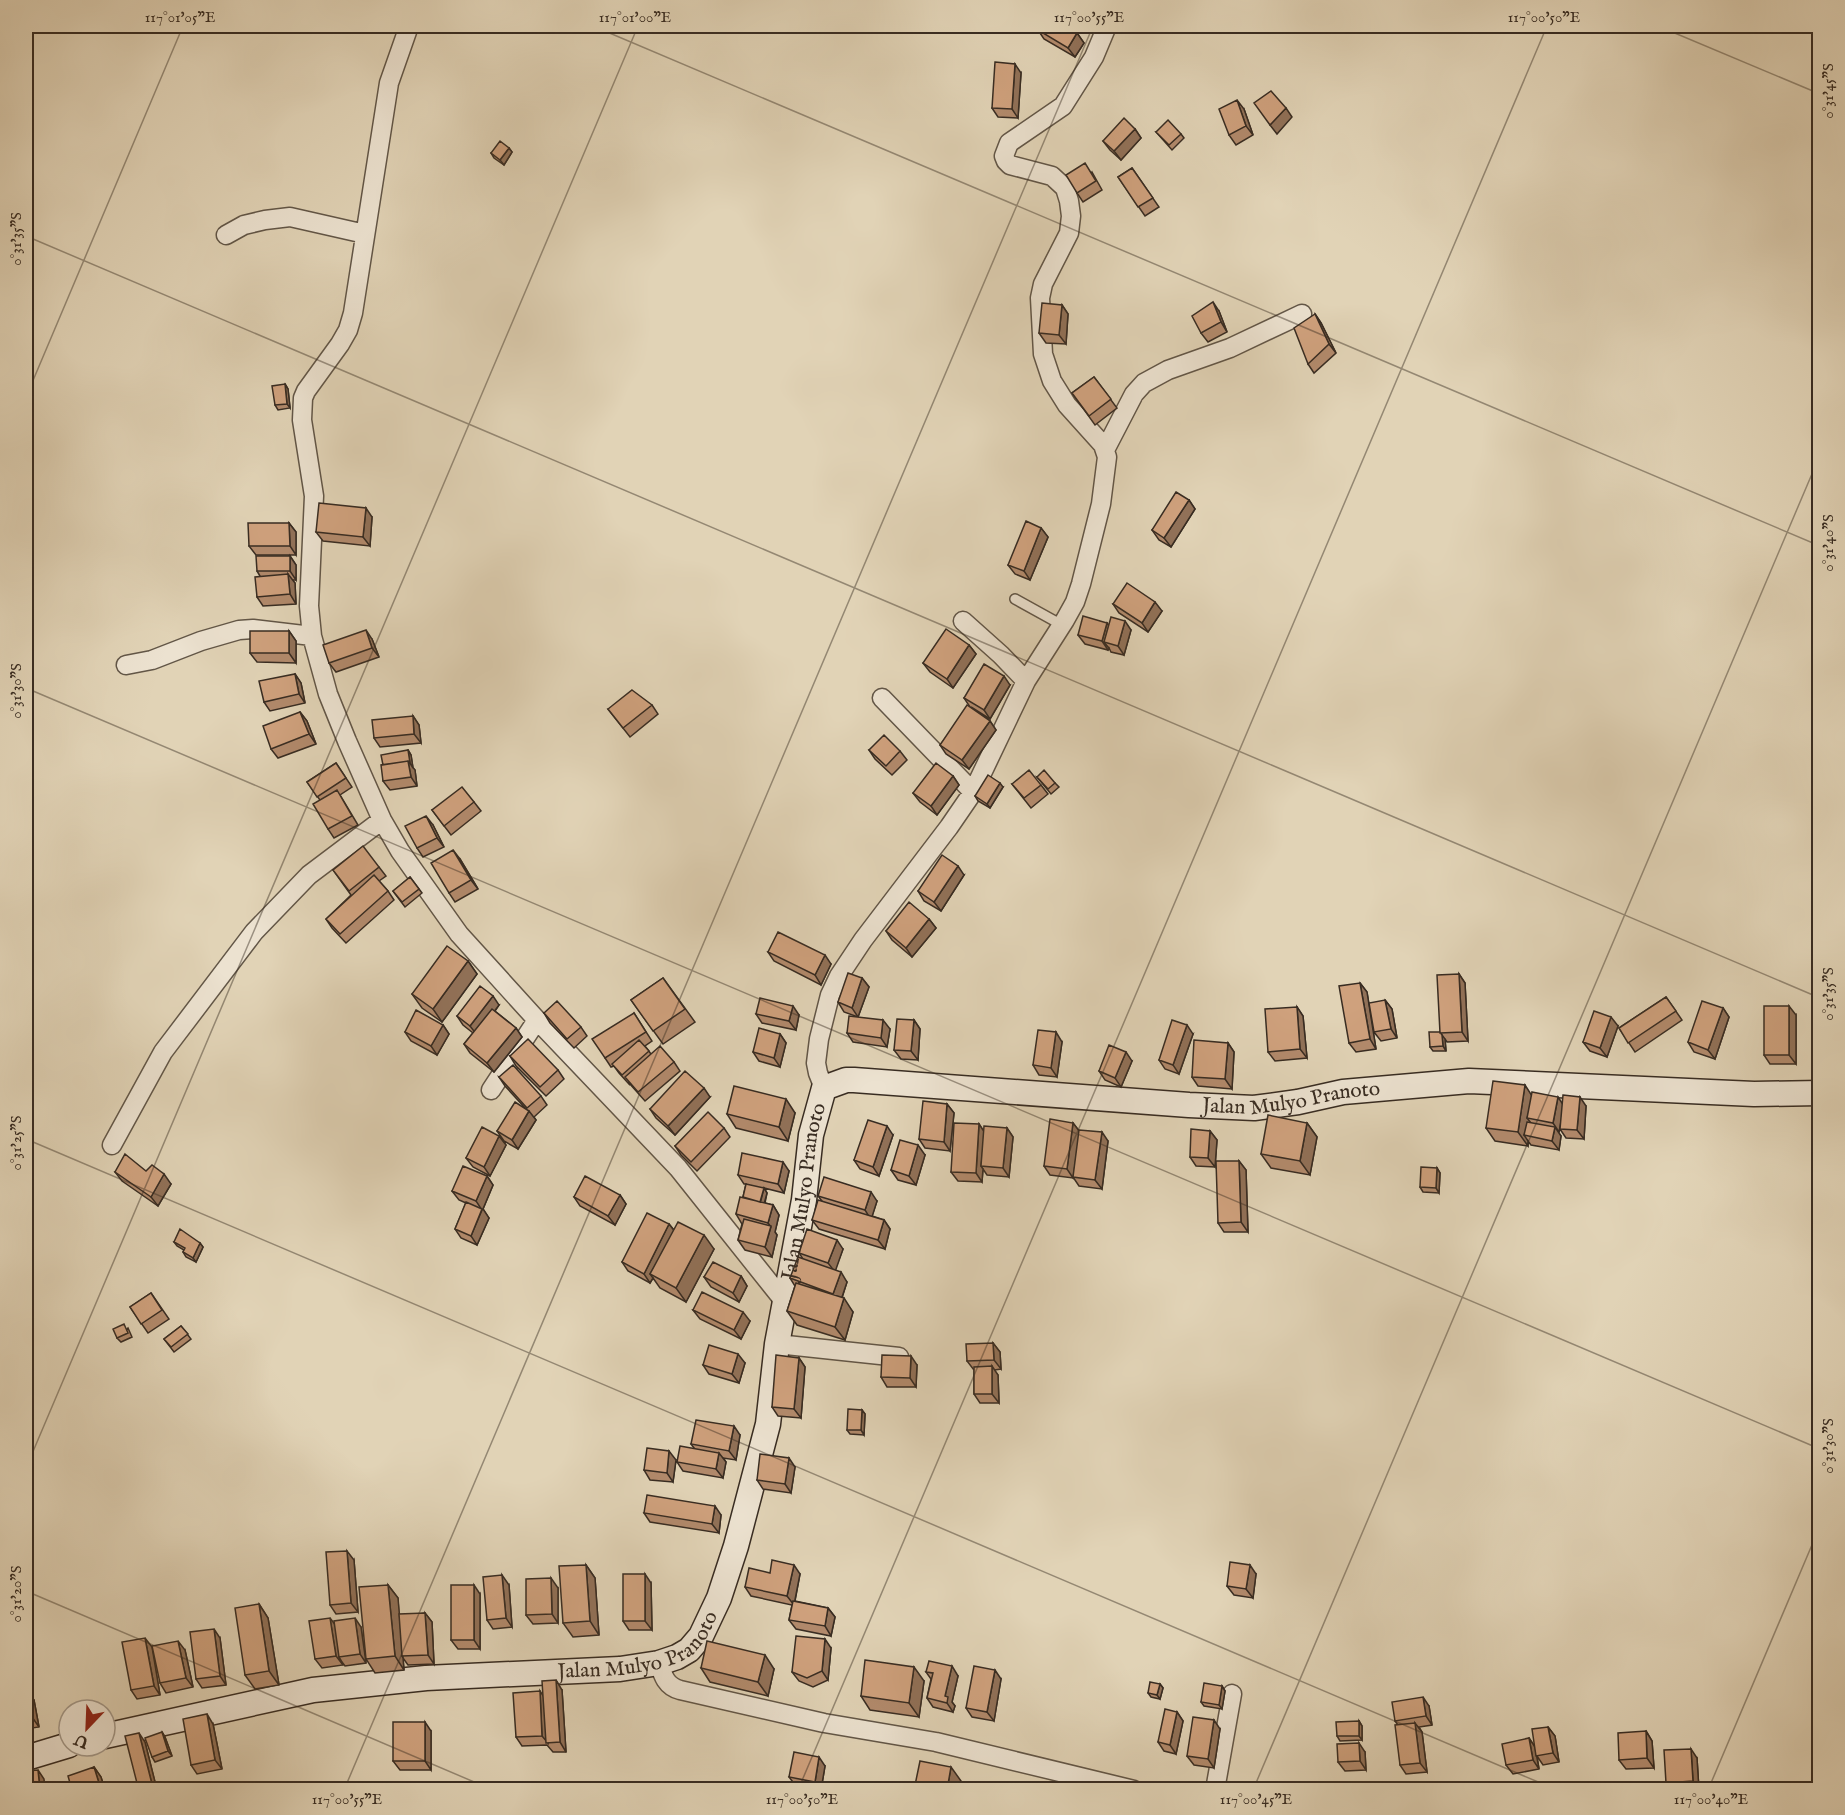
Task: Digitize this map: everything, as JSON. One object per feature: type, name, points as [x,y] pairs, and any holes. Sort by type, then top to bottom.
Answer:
[{"type":"street","points":[[409,26],[389,83],[353,313],[348,330],[340,344],[312,381],[303,398],[302,420],[314,496],[309,606],[312,636],[328,694],[382,820],[400,851],[459,934],[537,1020],[678,1168],[784,1301]]},
{"type":"street","points":[[824,1088],[818,1073],[817,1054],[825,1011],[839,976],[973,792],[1026,681],[1075,602],[1096,529],[1107,471],[1105,450],[1067,405],[1052,381],[1044,354],[1040,298],[1043,284],[1069,233],[1071,216],[1065,188],[1052,176],[1010,165],[1004,156],[1009,143],[1063,106],[1094,57],[1107,26]]},
{"type":"street","points":[[226,235],[244,225],[290,217],[365,234]]},
{"type":"street","points":[[1105,450],[1134,394],[1144,383],[1168,370],[1230,348],[1302,314]]},
{"type":"street","points":[[963,621],[1026,681]]},
{"type":"street","points":[[126,665],[152,660],[201,640],[239,630],[253,629],[312,636]]},
{"type":"street","points":[[882,698],[973,792]]},
{"type":"street","points":[[112,1145],[163,1052],[254,932],[309,875],[382,820]]},
{"type":"street","points":[[491,1090],[537,1020]]},
{"type":"street","name":"Jalan Mulyo Pranoto","points":[[117,1733],[313,1690],[426,1678],[620,1669],[659,1663],[677,1657],[688,1650],[701,1636],[718,1598],[736,1546],[768,1424],[777,1344],[804,1200],[811,1135],[824,1088],[846,1080],[854,1080],[1254,1108],[1298,1102],[1343,1092],[1469,1081],[1754,1094],[1820,1093]]},
{"type":"street","points":[[777,1344],[898,1357]]},
{"type":"street","points":[[659,1663],[667,1683],[680,1690],[824,1723],[936,1742],[1134,1790]]},
{"type":"street","points":[[1215,1790],[1232,1694]]},
{"type":"street","points":[[26,1758],[57,1749]]},
{"type":"lane","points":[[1015,599],[1062,625]]},
{"type":"building","points":[[1040,26],[1064,26],[1077,33],[1068,48],[1038,30]]},
{"type":"building","points":[[995,62],[1015,64],[1012,109],[992,108]]},
{"type":"building","points":[[1271,91],[1286,108],[1270,125],[1254,103]]},
{"type":"building","points":[[1237,100],[1246,126],[1229,135],[1219,109]]},
{"type":"building","points":[[1124,118],[1135,129],[1114,151],[1103,141]]},
{"type":"building","points":[[1168,120],[1181,134],[1169,145],[1156,132]]},
{"type":"building","points":[[500,141],[509,148],[500,160],[491,153]]},
{"type":"building","points":[[1085,163],[1096,181],[1077,193],[1066,175]]},
{"type":"building","points":[[1132,168],[1153,198],[1138,207],[1118,177]]},
{"type":"building","points":[[1213,302],[1221,322],[1201,333],[1192,316]]},
{"type":"building","points":[[1042,303],[1062,305],[1059,335],[1039,333]]},
{"type":"building","points":[[1315,314],[1329,344],[1308,364],[1294,328]]},
{"type":"building","points":[[1094,377],[1111,399],[1089,416],[1072,393]]},
{"type":"building","points":[[285,384],[287,404],[275,405],[272,386]]},
{"type":"building","points":[[1176,492],[1189,500],[1164,538],[1152,530]]},
{"type":"building","points":[[319,503],[366,508],[363,537],[316,532]]},
{"type":"building","points":[[1026,521],[1041,528],[1024,571],[1008,565]]},
{"type":"building","points":[[248,523],[289,523],[290,546],[249,546]]},
{"type":"building","points":[[256,556],[290,556],[290,571],[257,571]]},
{"type":"building","points":[[288,574],[290,594],[257,597],[255,577]]},
{"type":"building","points":[[1127,583],[1155,602],[1142,623],[1113,604]]},
{"type":"building","points":[[1083,616],[1107,623],[1102,641],[1078,635]]},
{"type":"building","points":[[1111,617],[1125,621],[1118,646],[1104,642]]},
{"type":"building","points":[[946,629],[969,645],[947,679],[923,663]]},
{"type":"building","points":[[366,630],[372,648],[329,663],[323,645]]},
{"type":"building","points":[[250,631],[289,631],[289,653],[250,653]]},
{"type":"building","points":[[984,664],[1004,676],[984,710],[964,698]]},
{"type":"building","points":[[295,674],[299,694],[264,702],[259,681]]},
{"type":"building","points":[[632,690],[652,705],[623,728],[608,709]]},
{"type":"building","points":[[967,705],[990,721],[962,760],[940,745]]},
{"type":"building","points":[[300,712],[309,734],[271,749],[263,726]]},
{"type":"building","points":[[413,716],[414,734],[374,738],[372,720]]},
{"type":"building","points":[[884,735],[900,751],[886,766],[869,750]]},
{"type":"building","points":[[408,750],[410,763],[408,761],[383,765],[381,755]]},
{"type":"building","points":[[408,761],[411,777],[383,781],[381,765]]},
{"type":"building","points":[[336,763],[346,778],[317,797],[307,782]]},
{"type":"building","points":[[936,763],[953,776],[931,806],[913,793]]},
{"type":"building","points":[[1029,770],[1041,785],[1024,798],[1012,784]]},
{"type":"building","points":[[1044,770],[1055,783],[1048,789],[1037,777]]},
{"type":"building","points":[[988,775],[1000,783],[987,804],[975,796]]},
{"type":"building","points":[[462,787],[474,802],[444,826],[432,810]]},
{"type":"building","points":[[337,790],[352,816],[328,829],[313,804]]},
{"type":"building","points":[[426,816],[437,838],[417,848],[405,826]]},
{"type":"building","points":[[363,846],[379,867],[349,891],[333,870]]},
{"type":"building","points":[[453,850],[471,880],[449,893],[431,863]]},
{"type":"building","points":[[942,855],[958,866],[934,902],[918,891]]},
{"type":"building","points":[[374,875],[388,891],[340,934],[326,919]]},
{"type":"building","points":[[410,877],[419,889],[402,902],[393,891]]},
{"type":"building","points":[[909,902],[929,919],[906,948],[886,931]]},
{"type":"building","points":[[778,932],[825,955],[815,975],[768,952]]},
{"type":"building","points":[[447,946],[468,961],[433,1009],[412,994]]},
{"type":"building","points":[[848,973],[862,978],[852,1008],[838,1002]]},
{"type":"building","points":[[1459,974],[1462,1032],[1440,1033],[1437,975]]},
{"type":"building","points":[[663,978],[685,1009],[653,1031],[631,1000]]},
{"type":"building","points":[[1360,983],[1370,1039],[1349,1043],[1339,986]]},
{"type":"building","points":[[480,986],[493,996],[470,1026],[457,1016]]},
{"type":"building","points":[[1666,997],[1676,1011],[1628,1043],[1619,1028]]},
{"type":"building","points":[[760,998],[793,1006],[789,1021],[756,1014]]},
{"type":"building","points":[[1385,1000],[1391,1029],[1374,1032],[1369,1003]]},
{"type":"building","points":[[557,1001],[581,1027],[567,1039],[544,1013]]},
{"type":"building","points":[[1702,1001],[1723,1008],[1708,1050],[1688,1042]]},
{"type":"building","points":[[1764,1006],[1789,1006],[1789,1055],[1764,1055]]},
{"type":"building","points":[[1297,1007],[1300,1049],[1268,1052],[1265,1009]]},
{"type":"building","points":[[492,1009],[516,1028],[487,1063],[464,1044]]},
{"type":"building","points":[[416,1010],[443,1025],[431,1046],[405,1032]]},
{"type":"building","points":[[1594,1011],[1611,1017],[1600,1048],[1583,1042]]},
{"type":"building","points":[[634,1013],[646,1032],[605,1058],[592,1039]]},
{"type":"building","points":[[849,1016],[883,1020],[881,1038],[847,1033]]},
{"type":"building","points":[[897,1019],[914,1020],[911,1051],[894,1050]]},
{"type":"building","points":[[1172,1020],[1187,1025],[1173,1065],[1159,1060]]},
{"type":"building","points":[[759,1028],[780,1034],[774,1058],[753,1052]]},
{"type":"building","points":[[1038,1030],[1056,1032],[1051,1068],[1033,1065]]},
{"type":"building","points":[[1429,1032],[1440,1032],[1443,1046],[1430,1047]]},
{"type":"building","points":[[528,1039],[558,1070],[540,1087],[510,1056]]},
{"type":"building","points":[[639,1040],[649,1051],[622,1075],[612,1064]]},
{"type":"building","points":[[1194,1040],[1228,1043],[1225,1079],[1192,1077]]},
{"type":"building","points":[[1109,1045],[1126,1052],[1115,1078],[1099,1071]]},
{"type":"building","points":[[660,1046],[674,1062],[638,1092],[625,1077]]},
{"type":"building","points":[[513,1065],[541,1096],[527,1108],[499,1077]]},
{"type":"building","points":[[685,1071],[704,1088],[668,1126],[650,1109]]},
{"type":"building","points":[[1493,1081],[1525,1085],[1518,1132],[1486,1128]]},
{"type":"building","points":[[734,1086],[786,1099],[779,1127],[727,1114]]},
{"type":"building","points":[[1532,1092],[1558,1097],[1553,1123],[1527,1118]]},
{"type":"building","points":[[1563,1095],[1580,1097],[1577,1130],[1560,1129]]},
{"type":"building","points":[[923,1101],[947,1104],[944,1142],[919,1139]]},
{"type":"building","points":[[515,1102],[529,1111],[512,1140],[497,1131]]},
{"type":"building","points":[[708,1112],[724,1128],[691,1162],[675,1146]]},
{"type":"building","points":[[1268,1115],[1307,1123],[1300,1161],[1261,1154]]},
{"type":"building","points":[[1050,1119],[1073,1123],[1067,1169],[1044,1166]]},
{"type":"building","points":[[868,1120],[887,1126],[873,1167],[854,1160]]},
{"type":"building","points":[[1527,1122],[1555,1127],[1552,1141],[1524,1135]]},
{"type":"building","points":[[954,1123],[979,1124],[976,1173],[951,1172]]},
{"type":"building","points":[[984,1126],[1007,1128],[1003,1168],[981,1166]]},
{"type":"building","points":[[482,1127],[499,1136],[484,1167],[466,1158]]},
{"type":"building","points":[[1191,1129],[1210,1131],[1208,1158],[1190,1157]]},
{"type":"building","points":[[1079,1130],[1102,1132],[1095,1180],[1073,1177]]},
{"type":"building","points":[[900,1140],[918,1145],[909,1176],[891,1170]]},
{"type":"building","points":[[742,1153],[783,1162],[778,1184],[738,1175]]},
{"type":"building","points":[[125,1154],[146,1171],[152,1165],[164,1174],[151,1197],[115,1172]]},
{"type":"building","points":[[1216,1161],[1239,1161],[1241,1222],[1218,1223]]},
{"type":"building","points":[[463,1166],[487,1176],[476,1201],[452,1191]]},
{"type":"building","points":[[1421,1167],[1437,1168],[1436,1188],[1420,1187]]},
{"type":"building","points":[[585,1176],[620,1195],[608,1216],[574,1197]]},
{"type":"building","points":[[824,1177],[871,1192],[865,1210],[818,1196]]},
{"type":"building","points":[[746,1184],[764,1188],[760,1202],[743,1197]]},
{"type":"building","points":[[740,1197],[773,1205],[768,1223],[736,1214]]},
{"type":"building","points":[[818,1200],[884,1220],[878,1240],[812,1220]]},
{"type":"building","points":[[466,1202],[482,1209],[471,1236],[455,1229]]},
{"type":"building","points":[[647,1213],[669,1224],[644,1274],[622,1262]]},
{"type":"building","points":[[744,1219],[771,1226],[765,1247],[738,1240]]},
{"type":"building","points":[[678,1222],[704,1235],[676,1288],[650,1274]]},
{"type":"building","points":[[180,1229],[200,1243],[193,1258],[183,1252],[185,1248],[174,1242]]},
{"type":"building","points":[[807,1229],[837,1240],[828,1263],[799,1253]]},
{"type":"building","points":[[798,1257],[841,1272],[833,1294],[790,1278]]},
{"type":"building","points":[[713,1262],[741,1276],[733,1293],[704,1277]]},
{"type":"building","points":[[796,1283],[844,1298],[835,1327],[787,1311]]},
{"type":"building","points":[[702,1292],[743,1312],[734,1330],[693,1310]]},
{"type":"building","points":[[151,1293],[162,1310],[141,1324],[130,1307]]},
{"type":"building","points":[[124,1324],[128,1333],[117,1338],[113,1329]]},
{"type":"building","points":[[181,1326],[188,1334],[171,1347],[164,1339]]},
{"type":"building","points":[[993,1343],[994,1360],[967,1361],[966,1344]]},
{"type":"building","points":[[709,1345],[738,1354],[732,1374],[703,1365]]},
{"type":"building","points":[[776,1355],[799,1358],[794,1409],[772,1407]]},
{"type":"building","points":[[882,1355],[911,1356],[910,1378],[881,1377]]},
{"type":"building","points":[[992,1366],[992,1394],[974,1394],[974,1367]]},
{"type":"building","points":[[848,1409],[862,1410],[861,1430],[847,1430]]},
{"type":"building","points":[[696,1420],[734,1426],[729,1451],[691,1444]]},
{"type":"building","points":[[680,1446],[719,1453],[716,1469],[677,1462]]},
{"type":"building","points":[[647,1448],[669,1451],[667,1473],[644,1470]]},
{"type":"building","points":[[760,1454],[789,1458],[785,1484],[757,1480]]},
{"type":"building","points":[[647,1495],[715,1506],[712,1524],[644,1513]]},
{"type":"building","points":[[347,1551],[351,1603],[330,1605],[326,1552]]},
{"type":"building","points":[[772,1560],[794,1565],[787,1596],[745,1587],[749,1568],[770,1573]]},
{"type":"building","points":[[1230,1562],[1250,1565],[1246,1589],[1227,1586]]},
{"type":"building","points":[[586,1565],[590,1621],[563,1623],[559,1566]]},
{"type":"building","points":[[623,1574],[645,1574],[645,1621],[623,1621]]},
{"type":"building","points":[[502,1575],[506,1618],[487,1620],[483,1577]]},
{"type":"building","points":[[551,1578],[552,1614],[526,1615],[526,1579]]},
{"type":"building","points":[[388,1585],[395,1656],[366,1659],[359,1587]]},
{"type":"building","points":[[451,1585],[474,1585],[474,1640],[451,1640]]},
{"type":"building","points":[[793,1601],[828,1608],[825,1626],[789,1620]]},
{"type":"building","points":[[259,1604],[269,1671],[245,1675],[235,1608]]},
{"type":"building","points":[[425,1613],[428,1655],[402,1656],[399,1614]]},
{"type":"building","points":[[330,1618],[336,1656],[315,1659],[309,1621]]},
{"type":"building","points":[[355,1618],[360,1654],[339,1657],[334,1621]]},
{"type":"building","points":[[214,1629],[220,1676],[196,1679],[190,1632]]},
{"type":"building","points":[[796,1636],[825,1639],[822,1671],[807,1678],[792,1672]]},
{"type":"building","points":[[145,1638],[154,1686],[131,1690],[122,1642]]},
{"type":"building","points":[[178,1641],[186,1678],[160,1683],[152,1646]]},
{"type":"building","points":[[707,1641],[765,1655],[758,1682],[701,1668]]},
{"type":"building","points":[[865,1660],[914,1667],[909,1703],[861,1696]]},
{"type":"building","points":[[929,1661],[952,1666],[945,1696],[948,1697],[947,1703],[927,1698],[933,1673],[926,1672]]},
{"type":"building","points":[[974,1666],[995,1670],[987,1712],[966,1708]]},
{"type":"building","points":[[556,1680],[560,1742],[546,1743],[542,1681]]},
{"type":"building","points":[[1150,1682],[1160,1684],[1157,1695],[1148,1693]]},
{"type":"building","points":[[1204,1683],[1222,1686],[1219,1705],[1201,1702]]},
{"type":"building","points":[[26,1691],[28,1691],[32,1717],[26,1719]]},
{"type":"building","points":[[540,1691],[542,1736],[516,1737],[513,1693]]},
{"type":"building","points":[[1423,1697],[1426,1716],[1395,1721],[1392,1702]]},
{"type":"building","points":[[1165,1709],[1177,1712],[1170,1745],[1158,1742]]},
{"type":"building","points":[[207,1714],[215,1760],[191,1765],[183,1719]]},
{"type":"building","points":[[1193,1717],[1214,1720],[1208,1759],[1187,1756]]},
{"type":"building","points":[[1359,1721],[1359,1736],[1337,1736],[1336,1722]]},
{"type":"building","points":[[393,1722],[425,1722],[425,1761],[393,1761]]},
{"type":"building","points":[[1415,1723],[1420,1763],[1400,1765],[1395,1725]]},
{"type":"building","points":[[1548,1727],[1553,1753],[1536,1756],[1532,1729]]},
{"type":"building","points":[[1646,1731],[1647,1758],[1619,1760],[1618,1733]]},
{"type":"building","points":[[162,1732],[168,1751],[152,1757],[145,1738]]},
{"type":"building","points":[[139,1733],[152,1784],[138,1787],[125,1736]]},
{"type":"building","points":[[1529,1738],[1533,1760],[1506,1765],[1502,1744]]},
{"type":"building","points":[[1359,1743],[1360,1761],[1338,1762],[1337,1744]]},
{"type":"building","points":[[1691,1749],[1693,1781],[1666,1783],[1664,1750]]},
{"type":"building","points":[[794,1752],[819,1757],[815,1782],[789,1777]]},
{"type":"building","points":[[920,1761],[951,1767],[947,1790],[914,1790]]},
{"type":"building","points":[[94,1767],[99,1783],[72,1790],[68,1776]]},
{"type":"building","points":[[38,1770],[40,1790],[26,1790],[26,1771]]}]
